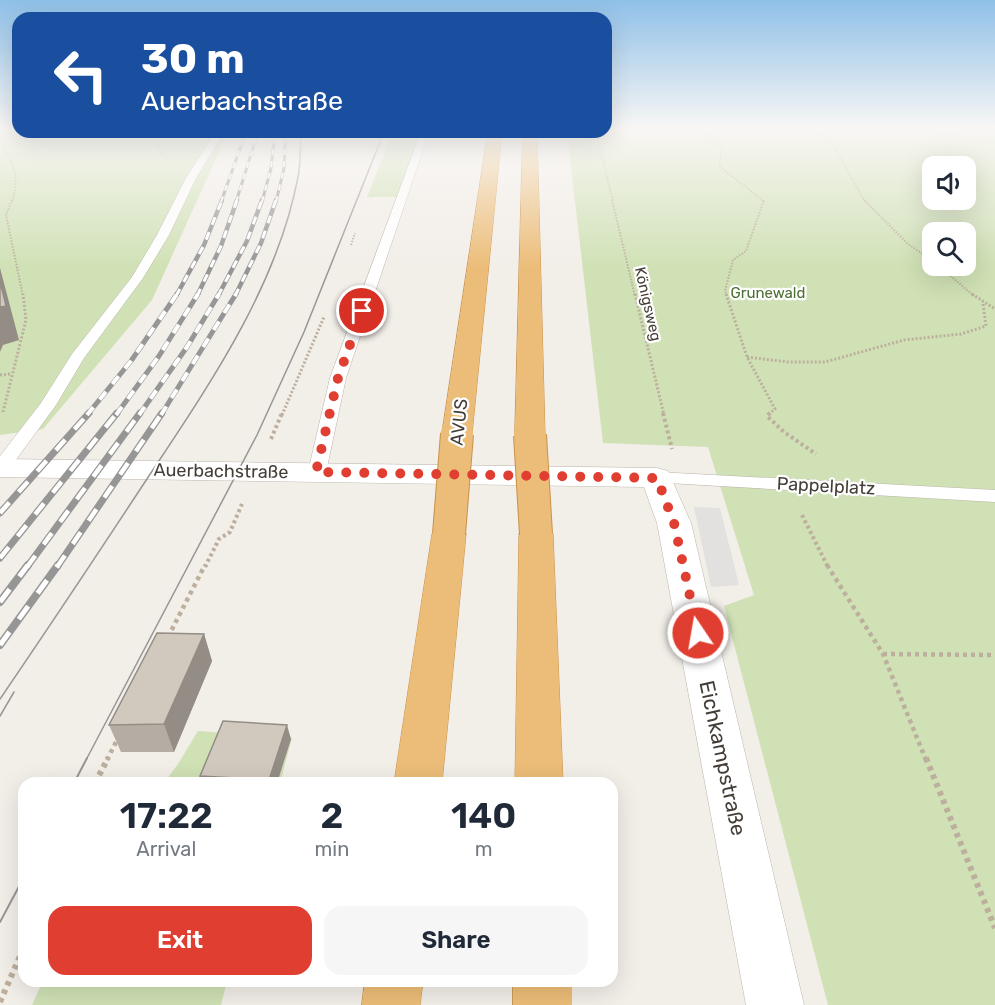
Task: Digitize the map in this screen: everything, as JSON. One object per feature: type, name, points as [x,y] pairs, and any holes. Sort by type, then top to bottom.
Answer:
[{"type":"highway","name":"AVUS","points":[[419,777],[448,534],[457,434],[490,175]]},
{"type":"highway","points":[[530,175],[530,435],[536,534],[539,777]]},
{"type":"highway","points":[[391,1005],[393,987]]},
{"type":"highway","points":[[542,987],[542,1005]]},
{"type":"street","name":"Auerbachstraße","points":[[0,468],[657,478]]},
{"type":"street","name":"Eichkampstraße","points":[[657,478],[674,523],[775,1005]]},
{"type":"lane","name":"Auerbachstraße","points":[[0,468],[48,405],[77,357],[137,278],[193,175]]},
{"type":"lane","points":[[316,472],[338,378],[410,175]]},
{"type":"lane","name":"Pappelplatz","points":[[657,478],[995,496]]},
{"type":"path","points":[[2,414],[26,320],[23,293],[6,214],[16,195],[15,175]]},
{"type":"path","name":"Königsweg","points":[[606,175],[673,455],[657,478]]},
{"type":"path","points":[[731,175],[765,201],[746,251],[733,260],[725,291],[747,357],[775,409],[767,416],[784,432],[816,454]]},
{"type":"path","points":[[850,175],[865,202],[908,244],[922,254]]},
{"type":"path","points":[[348,255],[355,233]]},
{"type":"path","points":[[954,276],[983,304],[995,309]]},
{"type":"path","points":[[747,357],[788,362],[825,362],[904,340],[961,334],[986,326],[983,304]]},
{"type":"path","points":[[166,641],[219,539],[230,532],[328,309]]},
{"type":"path","points":[[0,375],[12,374]]},
{"type":"path","points":[[786,484],[831,573],[883,654],[995,928]]},
{"type":"path","points":[[883,654],[995,655]]},
{"type":"path","points":[[98,777],[120,732]]},
{"type":"path","points":[[0,1002],[18,961]]},
{"type":"green space","points":[[0,175],[209,175],[152,300],[43,429],[0,435]]},
{"type":"green space","points":[[376,175],[408,175],[401,197],[367,197]]},
{"type":"green space","name":"Grunewald","points":[[572,175],[922,175],[922,210],[976,210],[976,175],[995,175],[995,1005],[828,1005],[724,606],[754,595],[708,447],[603,443]]},
{"type":"green space","points":[[198,731],[292,738],[282,777],[168,777]]},
{"type":"green space","points":[[40,987],[226,987],[221,1005],[32,1005]]},
{"type":"shaded area","points":[[694,507],[720,508],[739,585],[711,587]]},
{"type":"building","points":[[0,281],[6,306],[0,307]]},
{"type":"building","points":[[157,633],[204,634],[164,724],[109,725]]},
{"type":"building","points":[[223,721],[287,725],[270,777],[200,776]]},
{"type":"tram line","points":[[0,699],[187,418],[234,342],[273,262],[298,175]]},
{"type":"tram line","points":[[86,760],[257,435],[304,332],[367,175]]},
{"type":"tram line","points":[[0,716],[14,692]]},
{"type":"tram line","points":[[77,777],[87,758]]},
{"type":"tram line","points":[[0,922],[18,888]]},
{"type":"railway","points":[[221,202],[231,175]]},
{"type":"railway","points":[[236,202],[245,175]]},
{"type":"railway","points":[[262,202],[269,175]]},
{"type":"railway","points":[[276,202],[282,175]]},
{"type":"railway","points":[[176,296],[204,245],[222,200]]},
{"type":"railway","points":[[198,294],[221,246],[237,200]]},
{"type":"railway","points":[[218,296],[247,241],[262,200]]},
{"type":"railway","points":[[236,294],[261,243],[276,200]]},
{"type":"railway","points":[[87,415],[131,361],[177,294]]},
{"type":"railway","points":[[116,415],[159,356],[198,294]]},
{"type":"railway","points":[[139,415],[187,347],[219,294]]},
{"type":"railway","points":[[161,415],[236,294]]},
{"type":"railway","points":[[0,513],[89,413]]},
{"type":"railway","points":[[0,558],[117,413]]},
{"type":"railway","points":[[27,567],[140,413]]},
{"type":"railway","points":[[57,567],[162,413]]},
{"type":"railway","points":[[0,602],[28,565]]},
{"type":"railway","points":[[0,645],[58,565]]},
{"type":"route","points":[[362,311],[338,378],[316,472],[657,478],[674,523],[698,633]]}]
